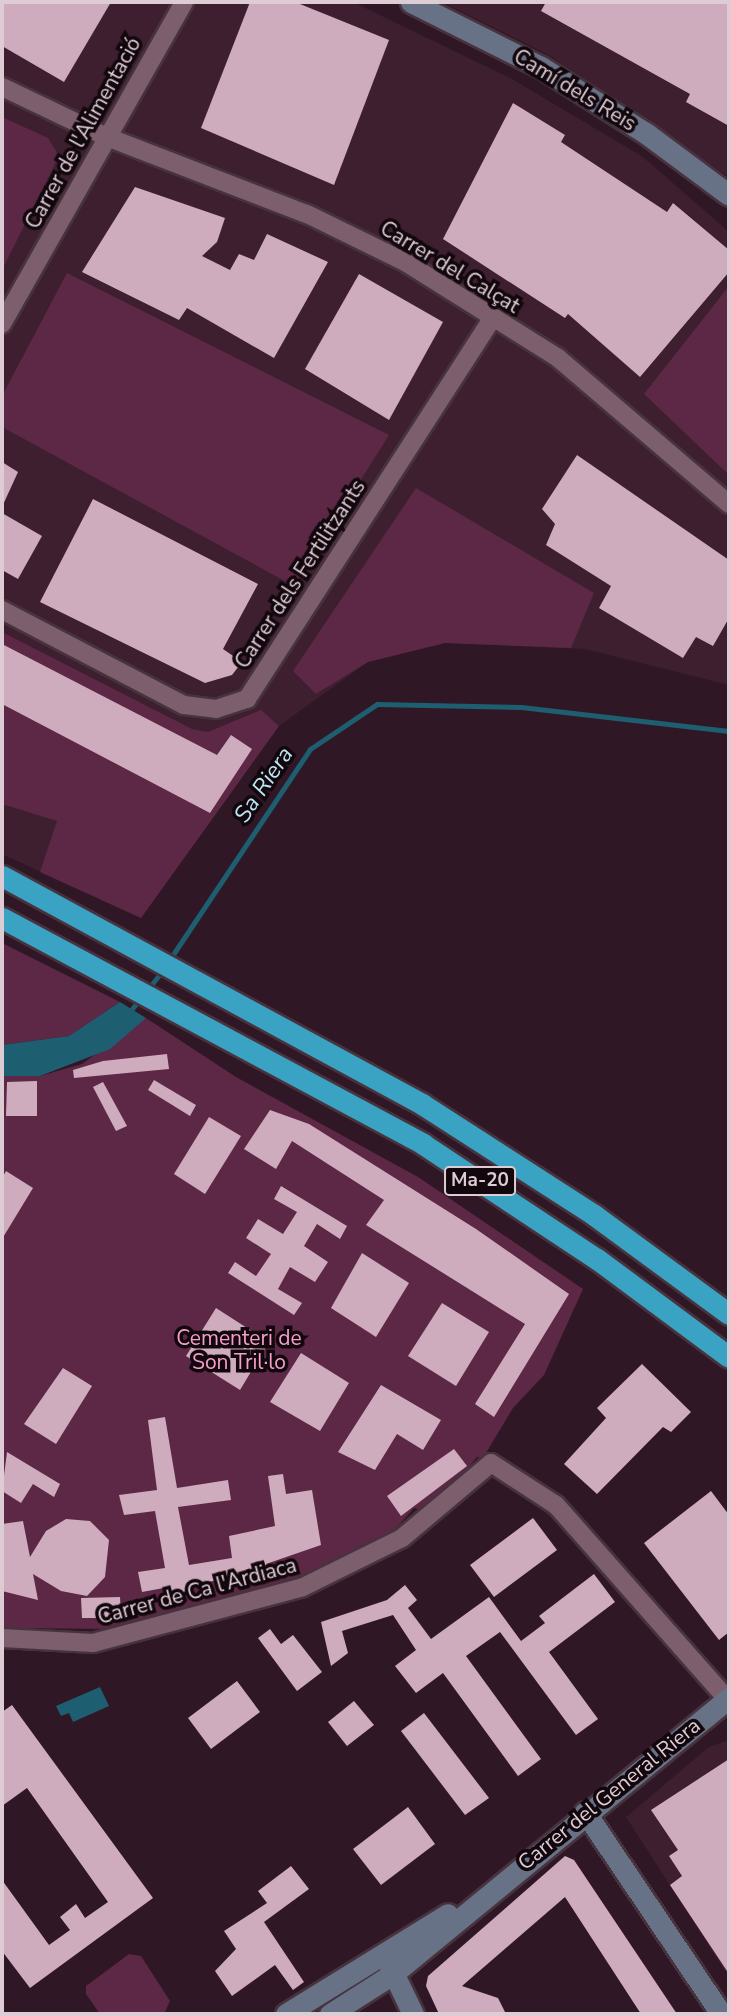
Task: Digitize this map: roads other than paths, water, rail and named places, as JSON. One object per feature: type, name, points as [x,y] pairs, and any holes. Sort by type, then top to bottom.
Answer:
[{"type":"highway","name":"Ma-20","points":[[11,881],[232,998],[493,1148],[729,1314]]},
{"type":"highway","name":"Ma-20","points":[[2,919],[434,1152],[597,1259],[729,1357]]},
{"type":"main road","name":"Camí dels Reis","points":[[411,2],[541,67],[647,134],[729,195]]},
{"type":"main road","name":"Carrer del General Riera","points":[[330,2014],[394,1973],[585,1812],[728,1699]]},
{"type":"main road","points":[[585,1812],[722,2014]]},
{"type":"main road","name":"Carrer del General Riera","points":[[286,2014],[383,1951],[490,1891]]},
{"type":"main road","points":[[383,1951],[412,2014]]},
{"type":"street","name":"Carrer de l'Alimentació","points":[[2,324],[184,2]]},
{"type":"street","name":"Carrer del Calçat","points":[[2,87],[107,137],[307,215],[405,262],[578,373],[729,504]]},
{"type":"street","name":"Carrer dels Fertilitzants","points":[[2,610],[184,705],[216,709],[247,699],[493,318]]},
{"type":"street","name":"Carrer de Ca l'Ardiaca","points":[[2,1637],[93,1643],[303,1587],[402,1538],[491,1463],[556,1505],[728,1699]]},
{"type":"water","points":[[120,1002],[146,1018],[110,1049],[40,1076],[2,1076],[2,1045],[69,1036]]},
{"type":"water","points":[[100,1687],[109,1706],[73,1722],[69,1713],[61,1716],[56,1706]]},
{"type":"waterway","name":"Sa Riera","points":[[168,962],[310,749],[377,704],[521,707],[729,731]]},
{"type":"waterway","name":"Sa Riera","points":[[147,990],[163,970]]},
{"type":"waterway","name":"Sa Riera","points":[[127,1015],[141,998]]},
{"type":"park label","name":"Cementeri de Son Tril·lo","points":[[239,1350]]}]
